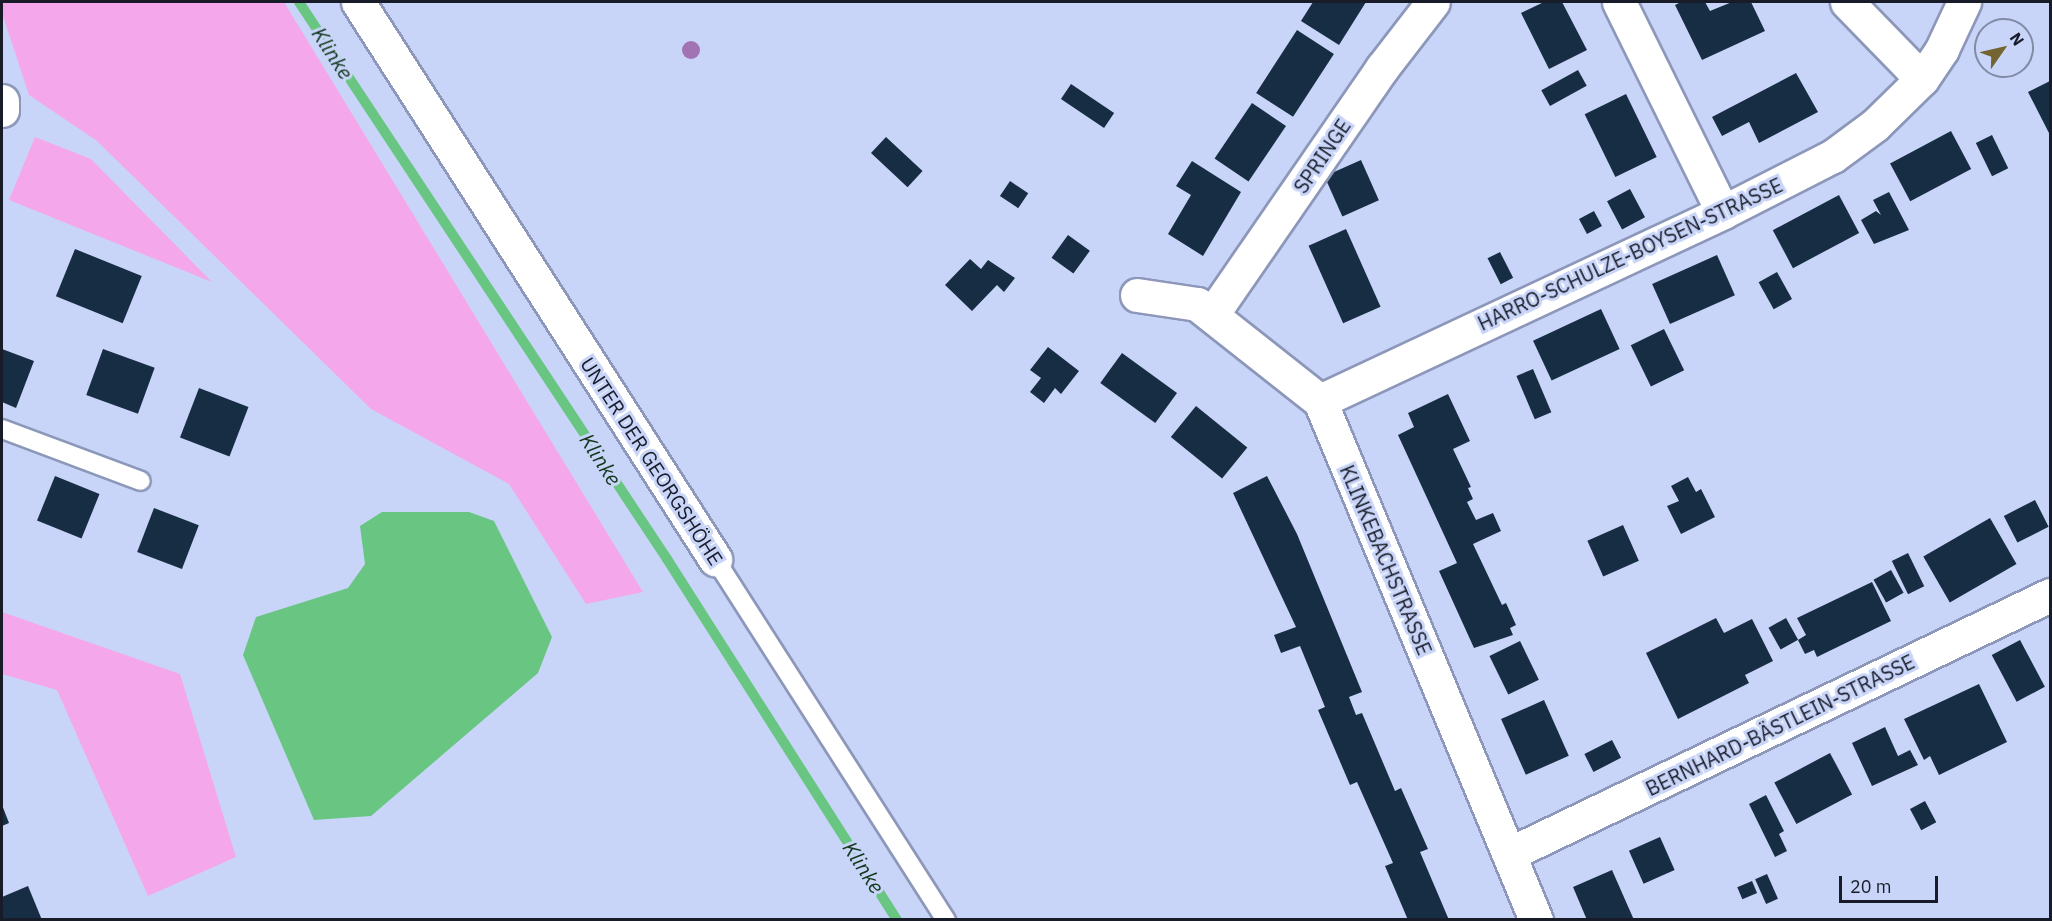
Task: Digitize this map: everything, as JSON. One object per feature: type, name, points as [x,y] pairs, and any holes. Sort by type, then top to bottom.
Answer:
[{"type":"street","name":"UNTER DER GEORGSHÖHE","points":[[358,2],[715,560]]},
{"type":"street","name":"SPRINGE","points":[[1212,313],[1382,68],[1434,2]]},
{"type":"street","points":[[1620,2],[1723,212]]},
{"type":"street","points":[[1847,2],[1922,79]]},
{"type":"street","name":"HARRO-SCHULZE-BOYSEN-STRASSE","points":[[1320,401],[1723,212],[1840,151],[1901,103],[1922,79],[1942,49],[1964,2]]},
{"type":"street","points":[[2,101],[2,111]]},
{"type":"street","name":"KLINKEBACHSTRASSE","points":[[1137,295],[1179,298],[1212,313],[1320,401],[1536,920]]},
{"type":"street","name":"BERNHARD-BÄSTLEIN-STRASSE","points":[[1509,854],[2050,595]]},
{"type":"lane","points":[[2,429],[141,482]]},
{"type":"lane","name":"UNTER DER GEORGSHÖHE","points":[[715,560],[946,920]]},
{"type":"shaded area","points":[[2,2],[284,2],[643,592],[586,604],[509,484],[371,409],[97,141],[29,95],[2,13]]},
{"type":"shaded area","points":[[35,137],[91,159],[212,282],[9,200]]},
{"type":"shaded area","points":[[382,512],[469,512],[494,521],[552,637],[538,673],[371,816],[314,820],[243,655],[256,617],[348,588],[365,564],[360,526]]},
{"type":"shaded area","points":[[2,612],[180,674],[236,857],[148,896],[57,690],[2,674]]},
{"type":"building","points":[[1313,2],[1366,2],[1339,45],[1301,21]]},
{"type":"building","points":[[1544,2],[1562,2],[1587,50],[1549,69],[1521,13]]},
{"type":"building","points":[[1681,2],[1705,2],[1710,11],[1732,2],[1751,2],[1765,31],[1702,60],[1675,5]]},
{"type":"building","points":[[1297,30],[1334,54],[1293,117],[1256,93]]},
{"type":"building","points":[[1578,70],[1587,86],[1550,106],[1541,90]]},
{"type":"building","points":[[1796,73],[1818,112],[1759,143],[1749,122],[1722,136],[1712,117]]},
{"type":"building","points":[[2050,81],[2050,135],[2028,92]]},
{"type":"building","points":[[1071,84],[1114,113],[1104,128],[1061,99]]},
{"type":"building","points":[[1626,94],[1657,157],[1615,177],[1585,114]]},
{"type":"building","points":[[1252,103],[1286,126],[1249,181],[1215,159]]},
{"type":"building","points":[[1951,131],[1971,169],[1910,201],[1890,163]]},
{"type":"building","points":[[1992,135],[2008,168],[1992,176],[1976,143]]},
{"type":"building","points":[[886,137],[923,171],[908,187],[871,153]]},
{"type":"building","points":[[1361,160],[1379,200],[1342,216],[1324,176]]},
{"type":"building","points":[[1192,161],[1241,192],[1203,256],[1168,234],[1191,195],[1176,186]]},
{"type":"building","points":[[1010,181],[1028,193],[1018,208],[1000,196]]},
{"type":"building","points":[[1630,189],[1645,217],[1622,229],[1607,201]]},
{"type":"building","points":[[1889,192],[1909,230],[1874,244],[1861,220],[1876,211],[1881,215],[1873,200]]},
{"type":"building","points":[[1839,195],[1859,233],[1793,268],[1773,230]]},
{"type":"building","points":[[1594,211],[1602,226],[1587,234],[1579,219]]},
{"type":"building","points":[[1346,229],[1381,307],[1343,323],[1309,246]]},
{"type":"building","points":[[1068,235],[1090,251],[1073,274],[1052,258]]},
{"type":"building","points":[[75,249],[142,276],[123,323],[56,296]]},
{"type":"building","points":[[1500,252],[1513,278],[1501,284],[1488,258]]},
{"type":"building","points":[[1717,255],[1735,295],[1670,324],[1652,284]]},
{"type":"building","points":[[970,259],[981,269],[988,260],[1015,278],[1004,292],[997,285],[972,311],[945,285]]},
{"type":"building","points":[[1777,272],[1792,299],[1774,309],[1759,282]]},
{"type":"building","points":[[1601,309],[1620,349],[1552,381],[1533,341]]},
{"type":"building","points":[[1664,329],[1684,370],[1651,387],[1631,345]]},
{"type":"building","points":[[1048,347],[1079,371],[1061,394],[1055,388],[1044,403],[1030,392],[1041,378],[1030,370]]},
{"type":"building","points":[[2,349],[34,361],[16,408],[2,402]]},
{"type":"building","points":[[103,349],[155,368],[138,414],[86,395]]},
{"type":"building","points":[[1122,353],[1177,393],[1155,423],[1100,383]]},
{"type":"building","points":[[1533,369],[1551,412],[1535,419],[1516,376]]},
{"type":"building","points":[[199,388],[248,407],[229,456],[180,437]]},
{"type":"building","points":[[1448,394],[1470,441],[1453,449],[1471,487],[1468,488],[1473,499],[1467,502],[1476,520],[1493,513],[1501,531],[1473,544],[1502,605],[1506,603],[1516,625],[1510,628],[1513,635],[1474,648],[1439,571],[1457,563],[1398,435],[1414,427],[1408,413]]},
{"type":"building","points":[[1196,406],[1247,448],[1222,479],[1171,437]]},
{"type":"building","points":[[55,476],[100,494],[82,538],[37,521]]},
{"type":"building","points":[[1267,476],[1297,534],[1362,692],[1349,697],[1356,715],[1362,713],[1395,791],[1401,788],[1428,849],[1420,852],[1449,920],[1408,920],[1385,866],[1393,863],[1357,782],[1350,785],[1318,710],[1325,707],[1300,646],[1281,653],[1274,635],[1296,627],[1233,493]]},
{"type":"building","points":[[1688,477],[1696,492],[1701,489],[1715,517],[1681,534],[1667,506],[1679,501],[1671,486]]},
{"type":"building","points":[[2035,500],[2049,527],[2017,543],[2004,516]]},
{"type":"building","points":[[154,508],[199,525],[182,569],[137,552]]},
{"type":"building","points":[[1990,518],[2016,564],[1950,602],[1923,556]]},
{"type":"building","points":[[1623,525],[1639,561],[1603,576],[1587,541]]},
{"type":"building","points":[[1908,553],[1924,586],[1908,594],[1892,561]]},
{"type":"building","points":[[1891,570],[1904,593],[1886,602],[1874,580]]},
{"type":"building","points":[[1872,582],[1891,621],[1817,657],[1814,650],[1805,654],[1798,640],[1806,635],[1797,618]]},
{"type":"building","points":[[1716,618],[1724,633],[1752,619],[1773,661],[1745,675],[1749,683],[1678,719],[1646,653]]},
{"type":"building","points":[[1786,618],[1798,640],[1781,650],[1769,628]]},
{"type":"building","points":[[2020,640],[2045,687],[2017,702],[1992,655]]},
{"type":"building","points":[[1520,641],[1539,680],[1508,695],[1489,656]]},
{"type":"building","points":[[1979,684],[2007,742],[1939,775],[1930,756],[1924,760],[1904,719]]},
{"type":"building","points":[[1544,700],[1569,756],[1526,775],[1501,719]]},
{"type":"building","points":[[1885,727],[1898,756],[1910,750],[1918,765],[1872,786],[1852,743]]},
{"type":"building","points":[[1612,740],[1621,758],[1593,772],[1584,754]]},
{"type":"building","points":[[1830,753],[1852,794],[1796,824],[1774,783]]},
{"type":"building","points":[[1766,795],[1784,831],[1779,834],[1787,851],[1775,857],[1749,804]]},
{"type":"building","points":[[1925,801],[1936,822],[1921,830],[1910,809]]},
{"type":"building","points":[[2,805],[9,823],[2,826]]},
{"type":"building","points":[[1660,837],[1675,870],[1644,884],[1629,851]]},
{"type":"building","points":[[1612,870],[1634,920],[1587,920],[1573,887]]},
{"type":"building","points":[[1767,874],[1778,899],[1766,904],[1755,879]]},
{"type":"building","points":[[1752,881],[1757,893],[1742,899],[1737,887]]},
{"type":"building","points":[[28,886],[42,920],[2,920],[2,897]]},
{"type":"waterway","name":"Klinke","points":[[299,2],[667,559],[897,920]]}]
